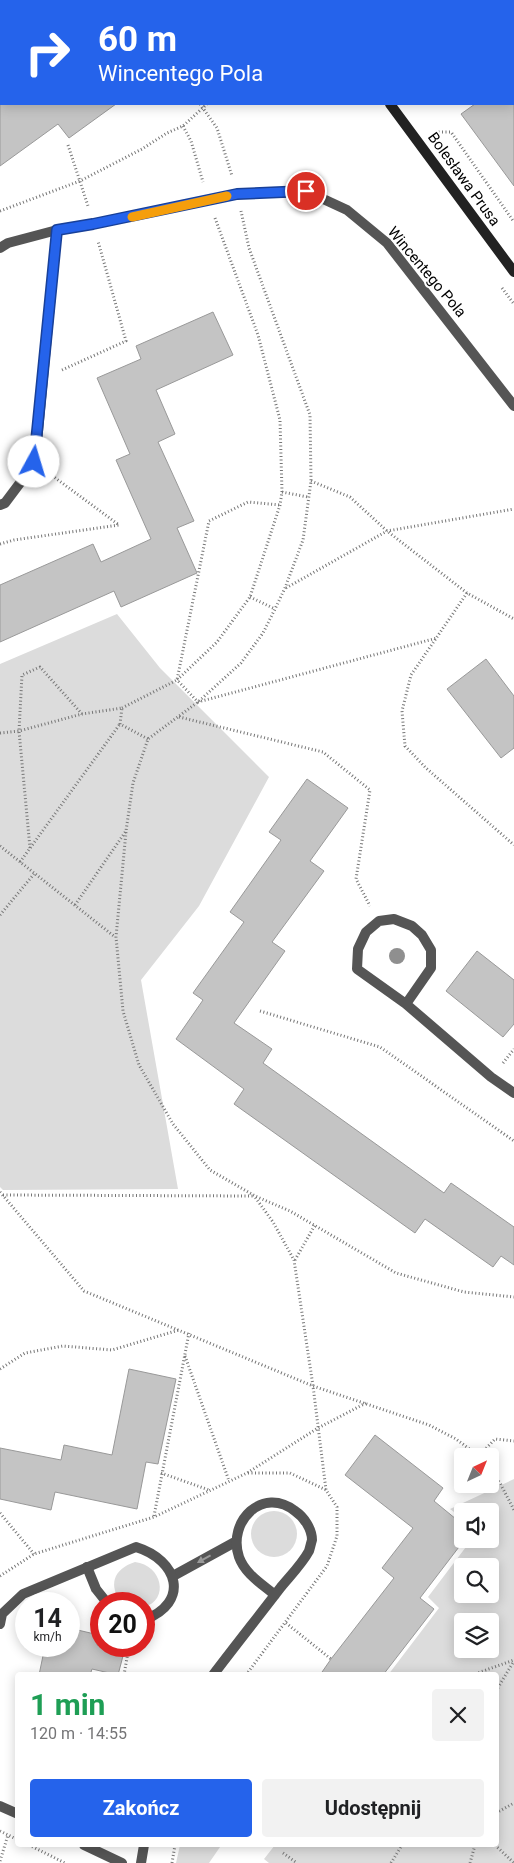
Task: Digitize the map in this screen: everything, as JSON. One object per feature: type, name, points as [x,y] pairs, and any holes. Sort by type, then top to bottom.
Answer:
[{"type":"street","name":"Bolesława Prusa","points":[[391,105],[514,272]]},
{"type":"street","name":"Wincentego Pola","points":[[0,248],[8,243],[57,230],[237,194],[306,191],[347,210],[387,243],[514,406]]},
{"type":"street","points":[[0,505],[5,503],[34,462],[57,230]]},
{"type":"street","points":[[406,1004],[431,968],[431,950],[422,934],[412,926],[394,919],[379,921],[366,932],[358,949],[357,969],[406,1004],[491,1077],[514,1093]]},
{"type":"street","points":[[215,1672],[310,1550],[312,1538],[307,1523],[295,1511],[282,1504],[270,1502],[256,1506],[245,1517],[238,1529],[235,1542],[239,1558],[253,1578],[275,1595]]},
{"type":"street","points":[[173,1576],[235,1542]]},
{"type":"street","points":[[0,1624],[2,1614],[23,1594],[136,1547],[149,1551],[164,1563],[173,1576],[175,1590],[164,1609],[155,1616]]},
{"type":"street","points":[[87,1567],[98,1592]]},
{"type":"street","points":[[0,1806],[15,1813]]},
{"type":"street","points":[[88,1847],[122,1863]]},
{"type":"street","points":[[141,1863],[144,1847]]},
{"type":"path","points":[[0,211],[80,181],[184,126],[204,105]]},
{"type":"path","points":[[0,733],[19,731],[82,714],[122,708],[177,680],[217,642],[250,597],[280,505],[282,492],[280,420],[258,336],[209,201],[191,141],[184,126]]},
{"type":"path","points":[[433,132],[452,132],[513,219]]},
{"type":"path","points":[[44,368],[61,370],[126,341],[93,224],[68,145]]},
{"type":"path","points":[[248,248],[310,415],[311,481],[302,540],[286,588],[263,633],[241,663],[198,702],[148,740],[133,782],[126,831],[116,937],[123,1011],[139,1065],[173,1124],[210,1170],[255,1196],[290,1211],[396,1273],[464,1292],[514,1297]]},
{"type":"path","points":[[0,544],[14,540],[119,525],[34,462]]},
{"type":"path","points":[[311,481],[350,497],[387,531],[467,593],[514,619]]},
{"type":"path","points":[[282,492],[308,497]]},
{"type":"path","points":[[177,680],[209,521],[248,502],[280,505]]},
{"type":"path","points":[[286,588],[387,531],[514,509]]},
{"type":"path","points":[[467,593],[411,675],[402,711],[406,746],[426,768],[514,845]]},
{"type":"path","points":[[250,597],[275,609]]},
{"type":"path","points":[[198,702],[436,638]]},
{"type":"path","points":[[30,848],[19,731],[22,675],[40,667],[82,714]]},
{"type":"path","points":[[177,680],[198,702]]},
{"type":"path","points":[[20,862],[120,724],[122,708]]},
{"type":"path","points":[[179,717],[323,752],[370,790],[356,879],[379,921]]},
{"type":"path","points":[[120,724],[148,740]]},
{"type":"path","points":[[76,906],[126,831]]},
{"type":"path","points":[[0,846],[116,937]]},
{"type":"path","points":[[0,916],[34,874]]},
{"type":"path","points":[[260,1011],[380,1046],[514,1141]]},
{"type":"path","points":[[1,1194],[255,1196]]},
{"type":"path","points":[[1,1194],[84,1291],[313,1386],[429,1425],[456,1439],[468,1448]]},
{"type":"path","points":[[255,1196],[273,1222],[294,1260],[318,1428]]},
{"type":"path","points":[[294,1260],[315,1225]]},
{"type":"path","points":[[0,1369],[26,1353],[63,1346],[112,1350],[180,1330]]},
{"type":"path","points":[[154,1517],[188,1334]]},
{"type":"path","points":[[184,1354],[229,1481]]},
{"type":"path","points":[[0,1576],[34,1554],[154,1517],[247,1473],[318,1428],[367,1403]]},
{"type":"path","points":[[487,1448],[495,1439],[514,1441]]},
{"type":"path","points":[[161,1473],[209,1490]]},
{"type":"path","points":[[247,1473],[290,1473],[326,1490]]},
{"type":"path","points":[[499,1482],[514,1510]]},
{"type":"path","points":[[0,1513],[34,1554]]},
{"type":"path","points":[[286,1622],[331,1659]]},
{"type":"path","points":[[125,1672],[127,1657]]},
{"type":"path","points":[[480,1672],[514,1660]]},
{"type":"path","points":[[499,1686],[514,1660]]},
{"type":"path","points":[[499,1811],[514,1803]]},
{"type":"path","points":[[0,1831],[15,1838]]},
{"type":"path","points":[[0,1862],[8,1835]]},
{"type":"path","points":[[33,1847],[64,1863]]},
{"type":"path","points":[[172,1863],[175,1847]]},
{"type":"path","points":[[391,1863],[401,1847]]},
{"type":"path","points":[[470,1863],[474,1847]]},
{"type":"path","points":[[497,1847],[514,1863]]},
{"type":"path","points":[[283,1853],[296,1863]]},
{"type":"shaded area","points":[[117,614],[160,668],[269,777],[199,906],[141,980],[178,1189],[3,1190],[0,1187],[0,664]]},
{"type":"shaded area","points":[[514,1479],[514,1863],[269,1863],[264,1859],[273,1847],[499,1847],[499,1672],[390,1672],[439,1608],[428,1597],[454,1563],[454,1603],[499,1603],[499,1558],[458,1558],[465,1548],[499,1548],[499,1503],[463,1503],[484,1493],[499,1493],[499,1486]]},
{"type":"shaded area","points":[[269,1511],[279,1511],[293,1521],[297,1534],[293,1547],[287,1553],[279,1557],[269,1557],[255,1547],[251,1539],[251,1529],[261,1515]]},
{"type":"shaded area","points":[[135,1562],[144,1565],[157,1576],[160,1590],[155,1599],[155,1592],[116,1592],[115,1579],[122,1569]]},
{"type":"shaded area","points":[[180,1847],[220,1847],[209,1863],[176,1863]]},
{"type":"building","points":[[0,105],[115,105],[69,138],[58,124],[0,166]]},
{"type":"building","points":[[474,105],[514,105],[514,186],[461,114]]},
{"type":"building","points":[[213,312],[233,355],[156,390],[175,434],[158,442],[194,521],[177,528],[197,573],[121,607],[114,591],[0,642],[0,585],[93,544],[101,562],[151,539],[116,460],[130,454],[97,378],[141,359],[136,346]]},
{"type":"building","points":[[486,659],[514,696],[514,748],[501,758],[447,689]]},
{"type":"building","points":[[307,779],[348,808],[310,861],[324,871],[272,942],[285,951],[234,1023],[272,1049],[263,1063],[444,1193],[451,1183],[514,1227],[514,1265],[501,1256],[493,1267],[425,1219],[415,1233],[234,1104],[244,1089],[176,1039],[203,1000],[193,993],[244,922],[230,912],[281,840],[269,832]]},
{"type":"building","points":[[477,951],[514,980],[514,1024],[503,1037],[446,991]]},
{"type":"building","points":[[129,1369],[176,1379],[158,1464],[146,1462],[137,1509],[55,1492],[51,1510],[0,1499],[0,1448],[61,1460],[64,1445],[112,1455]]},
{"type":"building","points":[[375,1435],[443,1488],[434,1501],[454,1517],[454,1548],[458,1548],[420,1598],[434,1609],[385,1672],[322,1672],[394,1578],[382,1568],[413,1528],[345,1475]]},
{"type":"building","points":[[80,1631],[90,1633],[90,1657],[123,1657],[119,1672],[105,1672],[92,1669],[91,1672],[40,1672],[43,1657],[80,1657]]},
{"type":"slow traffic","points":[[132,217],[227,196]]},
{"type":"route","points":[[34,462],[57,230],[237,194],[306,191]]}]
